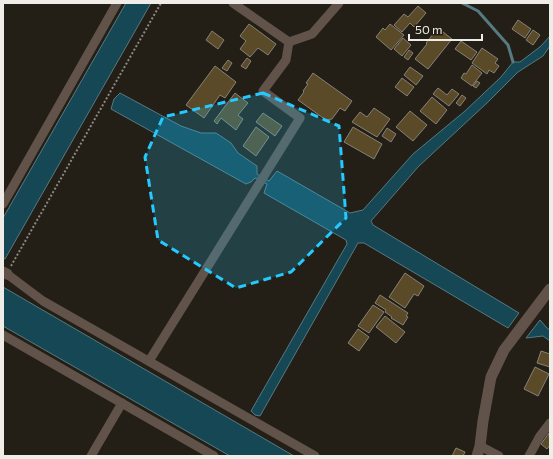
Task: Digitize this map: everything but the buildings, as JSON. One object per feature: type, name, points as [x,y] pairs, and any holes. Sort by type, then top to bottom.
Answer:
[{"type":"street","points":[[3,204],[117,3]]},
{"type":"street","points":[[232,3],[289,42]]},
{"type":"street","points":[[289,42],[312,34],[339,3]]},
{"type":"street","points":[[149,361],[300,118],[263,91],[286,60],[289,42]]},
{"type":"street","points":[[5,273],[43,301],[315,456]]},
{"type":"street","points":[[499,456],[479,451],[491,377],[504,350],[550,289]]},
{"type":"street","points":[[3,335],[214,456]]},
{"type":"street","points":[[91,456],[122,403]]},
{"type":"street","points":[[529,456],[540,436],[550,423]]},
{"type":"path","points":[[5,273],[161,3]]},
{"type":"highlighted area","points":[[263,93],[339,126],[346,218],[291,272],[236,288],[158,240],[145,157],[163,117]]},
{"type":"water","points":[[126,3],[151,3],[5,259],[3,258],[3,218]]},
{"type":"water","points":[[550,36],[550,46],[543,56],[518,72],[418,167],[371,221],[373,225],[519,313],[508,328],[364,243],[358,243],[260,416],[255,415],[251,411],[347,244],[346,240],[264,193],[267,184],[255,178],[246,184],[111,109],[114,99],[120,93],[181,126],[201,133],[216,133],[231,143],[238,153],[257,166],[257,174],[269,181],[277,171],[350,213],[363,210],[413,154],[465,111],[501,77],[513,62],[520,62],[541,46]]},
{"type":"water","points":[[3,287],[294,456],[230,456],[3,326]]},
{"type":"water","points":[[540,320],[550,330],[550,341],[543,336],[526,338]]},
{"type":"waterway","points":[[462,3],[478,11],[508,45],[513,62]]}]
